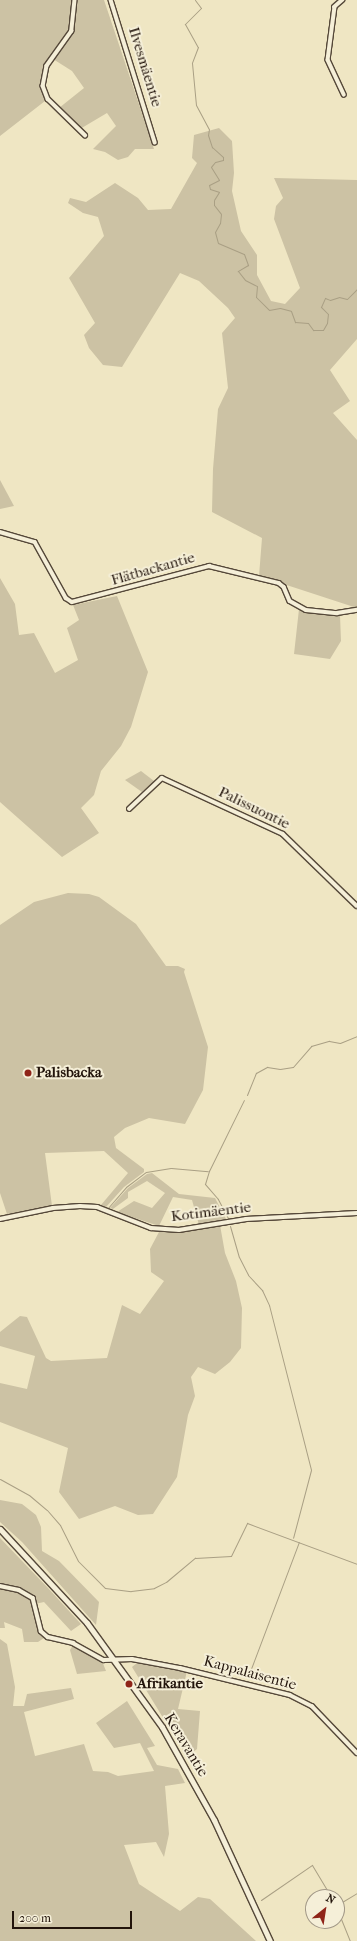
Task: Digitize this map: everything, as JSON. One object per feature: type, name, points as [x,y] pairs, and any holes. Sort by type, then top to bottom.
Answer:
[{"type":"main road","name":"Keravantie","points":[[0,1529],[58,1589],[116,1661],[162,1727],[194,1782],[235,1863],[270,1941]]},
{"type":"street","points":[[75,0],[72,31],[47,66],[43,86],[48,99],[85,135]]},
{"type":"street","name":"Ilvesmäentie","points":[[111,0],[155,142]]},
{"type":"street","points":[[343,0],[335,8],[328,60],[344,94]]},
{"type":"street","name":"Flätbackantie","points":[[0,532],[35,542],[66,598],[72,602],[210,566],[279,583],[284,587],[290,601],[306,610],[337,613],[357,610]]},
{"type":"street","name":"Palissuontie","points":[[129,809],[162,778],[283,834],[357,906]]},
{"type":"street","name":"Kotimäentie","points":[[0,1218],[53,1208],[80,1206],[97,1207],[151,1228],[179,1230],[246,1219],[357,1213]]},
{"type":"street","points":[[0,1586],[19,1590],[33,1598],[38,1610],[40,1627],[45,1635],[73,1643],[104,1660],[116,1661]]},
{"type":"street","name":"Kappalaisentie","points":[[116,1661],[132,1659],[180,1668],[290,1695],[312,1706],[357,1753]]},
{"type":"shaded area","points":[[0,0],[74,0],[70,30],[45,66],[41,86],[45,101],[0,136]]},
{"type":"shaded area","points":[[78,0],[104,0],[154,149],[135,149],[128,157],[118,160],[105,152],[93,149],[116,126],[107,113],[80,129],[59,108],[84,88],[72,71],[53,59],[73,31]]},
{"type":"shaded area","points":[[219,128],[232,141],[234,173],[232,191],[241,231],[257,255],[257,275],[271,301],[285,304],[300,288],[274,219],[276,206],[283,198],[274,178],[357,180],[357,339],[330,370],[350,401],[333,413],[357,440],[357,608],[259,576],[262,538],[212,512],[213,469],[218,409],[228,388],[222,333],[235,318],[228,308],[199,281],[180,273],[122,367],[103,365],[89,348],[84,335],[95,323],[69,278],[104,236],[98,217],[83,213],[68,203],[70,198],[86,202],[115,183],[138,198],[148,210],[171,209],[197,163],[192,158],[194,135]]},
{"type":"shaded area","points":[[0,480],[14,506],[0,509]]},
{"type":"shaded area","points":[[0,578],[15,604],[19,635],[34,633],[55,673],[78,660],[67,628],[79,620],[73,605],[117,596],[148,672],[131,727],[121,746],[101,771],[94,795],[81,808],[99,833],[62,857],[0,802]]},
{"type":"shaded area","points":[[299,609],[311,613],[340,615],[341,641],[330,659],[294,654]]},
{"type":"shaded area","points":[[141,771],[154,781],[142,792],[125,780]]},
{"type":"shaded area","points":[[68,893],[89,894],[99,897],[136,924],[166,966],[178,966],[185,969],[184,972],[208,1047],[203,1090],[185,1124],[149,1118],[125,1128],[114,1137],[116,1148],[144,1169],[144,1172],[124,1187],[106,1207],[101,1205],[128,1173],[104,1151],[45,1153],[52,1206],[7,1214],[0,1193],[0,925],[34,902]]},
{"type":"shaded area","points":[[152,1173],[179,1194],[215,1198],[226,1219],[199,1225],[192,1200],[173,1197],[159,1226],[117,1212],[134,1201],[152,1208],[165,1193],[147,1181],[128,1192],[128,1198],[113,1209],[110,1208],[128,1188],[147,1174]]},
{"type":"shaded area","points":[[220,1225],[225,1253],[236,1281],[242,1308],[241,1348],[230,1362],[215,1374],[198,1367],[191,1377],[195,1396],[188,1415],[177,1477],[153,1514],[138,1515],[115,1506],[79,1519],[59,1492],[68,1448],[0,1422],[0,1383],[27,1389],[35,1356],[0,1346],[0,1332],[20,1316],[27,1317],[46,1358],[51,1361],[107,1358],[122,1305],[140,1314],[164,1281],[151,1272],[150,1249],[159,1232],[186,1232]]},
{"type":"shaded area","points":[[0,1500],[22,1504],[36,1515],[41,1527],[42,1551],[59,1561],[99,1602],[96,1625],[22,1542],[0,1522]]},
{"type":"shaded area","points":[[0,1538],[81,1624],[71,1631],[44,1602],[35,1604],[40,1629],[44,1638],[38,1642],[24,1642],[22,1629],[4,1622],[5,1628],[0,1628]]},
{"type":"shaded area","points":[[0,1639],[7,1644],[15,1687],[13,1706],[24,1706],[27,1694],[71,1688],[74,1699],[24,1712],[35,1756],[84,1744],[93,1771],[108,1772],[118,1776],[154,1771],[140,1743],[114,1748],[96,1723],[127,1701],[155,1746],[147,1748],[157,1765],[178,1769],[185,1783],[165,1786],[169,1834],[164,1857],[156,1842],[124,1845],[139,1884],[180,1911],[198,1897],[210,1899],[256,1941],[0,1941]]},
{"type":"shaded area","points":[[73,1645],[102,1661],[106,1671],[77,1674],[70,1650]]},
{"type":"shaded area","points":[[137,1663],[187,1671],[178,1709],[200,1711],[197,1749],[187,1757],[132,1667]]},
{"type":"waterway","points":[[195,0],[201,8],[185,24],[198,47],[192,63],[196,105],[209,129],[208,135],[212,147],[223,157],[223,160],[215,162],[211,167],[219,180],[209,185],[210,189],[219,192],[214,200],[214,205],[221,214],[220,223],[215,232],[218,243],[244,254],[248,265],[238,271],[245,280],[257,286],[256,297],[269,310],[280,308],[291,311],[295,322],[308,323],[313,330],[323,330],[327,323],[328,314],[321,307],[325,298],[330,300],[339,297],[347,299],[357,289]]},
{"type":"waterway","points":[[247,1095],[256,1073],[267,1067],[280,1069],[293,1067],[311,1046],[329,1041],[340,1043],[357,1036]]},
{"type":"waterway","points":[[229,1220],[218,1199],[205,1184],[209,1171],[244,1100]]},
{"type":"waterway","points":[[107,1209],[126,1187],[146,1172],[171,1168],[208,1171]]},
{"type":"waterway","points":[[230,1226],[239,1257],[248,1275],[262,1290],[269,1305],[311,1470],[293,1538]]},
{"type":"waterway","points":[[0,1479],[29,1495],[47,1510],[60,1525],[78,1561],[105,1588],[131,1591],[154,1588],[166,1582],[195,1558],[231,1556],[247,1523],[357,1564]]},
{"type":"waterway","points":[[249,1674],[299,1542]]},
{"type":"waterway","points":[[261,1900],[312,1865],[326,1889]]},
{"type":"waterway","points":[[345,1900],[357,1893]]},
{"type":"waterway","points":[[345,1929],[350,1941]]},
{"type":"place","name":"Palisbacka","points":[[28,1073]]},
{"type":"place","name":"Afrikantie","points":[[129,1684]]}]
